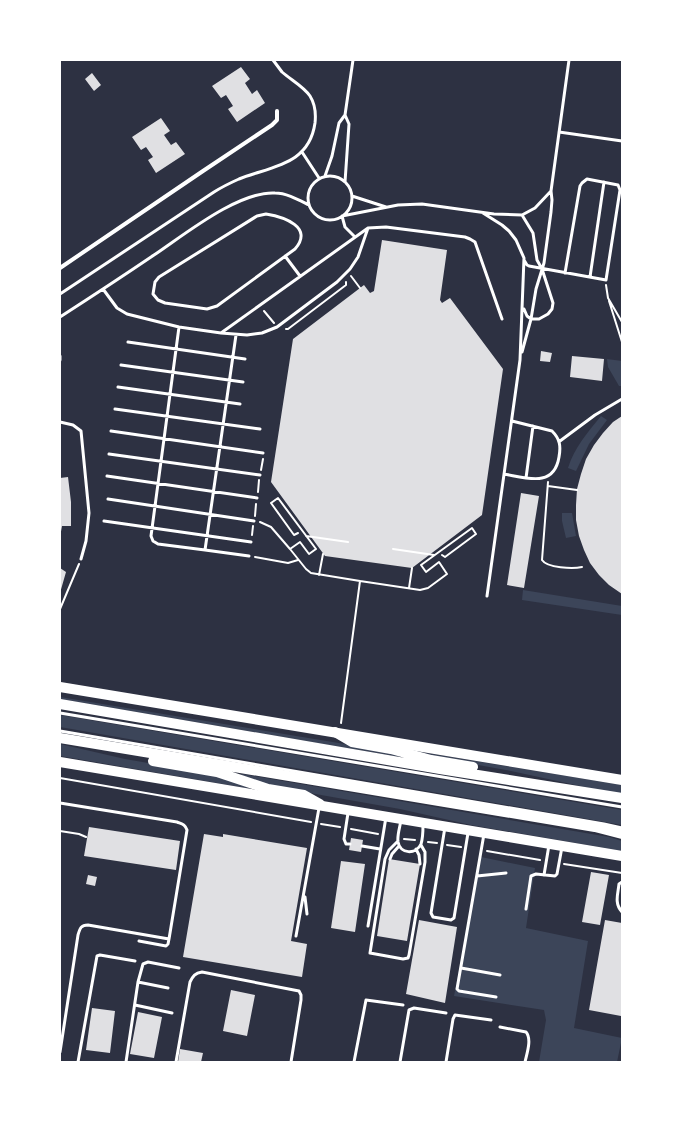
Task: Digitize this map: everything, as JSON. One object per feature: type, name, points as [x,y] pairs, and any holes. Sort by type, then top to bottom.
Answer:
[{"type":"main road","points":[[60,687],[338,728],[622,780]]},
{"type":"main road","points":[[60,704],[440,769],[622,798]]},
{"type":"main road","points":[[338,728],[352,742],[391,749],[431,760],[505,773],[533,783]]},
{"type":"main road","points":[[60,738],[572,823],[622,834]]},
{"type":"main road","points":[[99,745],[140,758],[217,772],[268,789],[304,795],[320,804]]},
{"type":"main road","points":[[60,762],[320,804],[622,856]]},
{"type":"street","points":[[60,268],[203,170],[272,125],[277,120],[277,110]]},
{"type":"lane","points":[[60,294],[214,192],[239,179],[264,171],[290,160],[302,152],[308,144],[314,130],[316,112],[310,97],[281,71],[272,60]]},
{"type":"lane","points":[[325,176],[332,156],[339,123],[345,115],[353,60]]},
{"type":"lane","points":[[520,360],[531,319],[536,289],[546,253],[552,200],[551,191],[569,60]]},
{"type":"lane","points":[[345,115],[349,124],[345,182]]},
{"type":"lane","points":[[559,132],[622,141]]},
{"type":"lane","points":[[302,152],[319,178]]},
{"type":"lane","points":[[342,216],[348,211],[351,204],[352,196],[350,188],[345,182],[336,176],[325,176],[319,178],[310,187],[308,193],[309,205],[313,212],[319,217],[327,219],[335,219],[342,216],[398,205],[422,204],[483,213],[512,216],[522,215],[536,208],[551,191]]},
{"type":"lane","points":[[483,213],[509,231],[516,240],[527,265],[606,280],[620,190],[618,185],[587,179],[582,182],[580,186],[566,272]]},
{"type":"lane","points":[[590,277],[604,182]]},
{"type":"lane","points":[[60,318],[213,216],[242,200],[275,193],[288,196],[309,205]]},
{"type":"lane","points":[[352,196],[386,207]]},
{"type":"lane","points":[[266,214],[278,216],[287,219],[300,230],[300,243],[295,249],[285,256],[217,306],[207,309],[165,303],[158,300],[154,294],[155,282],[159,277],[257,216],[266,214]]},
{"type":"lane","points":[[522,215],[531,229],[534,238],[537,260],[542,268],[553,302],[552,309],[544,317],[539,319],[531,319],[527,316],[523,307]]},
{"type":"lane","points":[[342,216],[345,227],[355,237]]},
{"type":"lane","points":[[221,333],[368,228],[386,226],[470,239],[475,242],[502,319]]},
{"type":"lane","points":[[103,289],[117,308],[127,314],[180,327],[221,333],[236,335],[262,333],[277,327],[337,282],[350,269],[358,257],[368,228]]},
{"type":"lane","points":[[285,256],[300,276]]},
{"type":"lane","points":[[487,596],[520,360],[524,258]]},
{"type":"lane","points":[[180,327],[151,536],[153,541],[158,544],[249,556]]},
{"type":"lane","points":[[205,550],[236,335]]},
{"type":"lane","points":[[128,342],[245,359]]},
{"type":"lane","points":[[121,365],[243,382]]},
{"type":"lane","points":[[118,387],[240,404]]},
{"type":"lane","points":[[560,441],[595,415],[622,399]]},
{"type":"lane","points":[[115,409],[260,429]]},
{"type":"lane","points":[[504,474],[541,479],[549,476],[558,465],[560,441],[557,435],[552,431],[512,421]]},
{"type":"lane","points":[[60,422],[73,425],[81,431],[89,513],[86,541],[81,559]]},
{"type":"lane","points":[[526,478],[533,426]]},
{"type":"lane","points":[[111,431],[263,454]]},
{"type":"lane","points":[[109,454],[260,475]]},
{"type":"lane","points":[[107,476],[257,498]]},
{"type":"lane","points":[[108,499],[254,520]]},
{"type":"lane","points":[[104,521],[207,537],[251,542]]},
{"type":"lane","points":[[60,713],[622,807]]},
{"type":"lane","points":[[60,731],[622,828]]},
{"type":"lane","points":[[60,803],[177,822],[186,826],[187,835],[168,944],[166,946],[139,942]]},
{"type":"lane","points":[[296,936],[320,804]]},
{"type":"lane","points":[[348,809],[344,839],[346,844],[350,844]]},
{"type":"lane","points":[[368,926],[386,816]]},
{"type":"lane","points":[[401,818],[398,841],[401,849],[407,852],[413,852],[421,845]]},
{"type":"lane","points":[[398,841],[389,850],[385,859],[370,953],[406,959],[409,955],[425,862],[425,852],[421,845],[424,822]]},
{"type":"lane","points":[[445,826],[431,913],[433,917],[451,920],[454,918],[469,830]]},
{"type":"lane","points":[[484,832],[458,991],[496,998]]},
{"type":"lane","points":[[544,875],[549,843]]},
{"type":"lane","points":[[362,846],[380,849]]},
{"type":"lane","points":[[390,858],[399,846]]},
{"type":"lane","points":[[526,909],[531,876],[536,874],[553,876],[557,874],[562,846]]},
{"type":"lane","points":[[416,849],[420,864]]},
{"type":"lane","points":[[477,876],[506,873]]},
{"type":"lane","points":[[622,882],[619,884],[617,901],[617,905],[622,912]]},
{"type":"lane","points":[[304,894],[307,914]]},
{"type":"lane","points":[[60,1052],[78,935],[81,927],[88,925],[169,939]]},
{"type":"lane","points":[[78,1062],[97,956],[100,955],[135,961]]},
{"type":"lane","points":[[126,1062],[141,969],[145,962],[179,968]]},
{"type":"lane","points":[[461,968],[500,975]]},
{"type":"lane","points":[[176,1062],[190,982],[196,973],[202,972],[299,991],[301,1000],[291,1062]]},
{"type":"lane","points":[[138,982],[168,988]]},
{"type":"lane","points":[[354,1062],[366,1000],[403,1005]]},
{"type":"lane","points":[[135,1005],[172,1012]]},
{"type":"lane","points":[[400,1062],[409,1010],[414,1008],[446,1013]]},
{"type":"lane","points":[[446,1062],[453,1019],[455,1015],[491,1020]]},
{"type":"lane","points":[[500,1027],[528,1033],[529,1038],[525,1062]]},
{"type":"path","points":[[606,280],[608,298],[622,342]]},
{"type":"path","points":[[608,298],[622,322]]},
{"type":"path","points":[[259,305],[277,327]]},
{"type":"path","points":[[549,476],[542,560],[547,565],[572,568],[582,567]]},
{"type":"path","points":[[548,486],[577,490]]},
{"type":"path","points":[[290,549],[300,542],[309,554],[316,549],[278,498],[271,503],[294,535],[298,533]]},
{"type":"path","points":[[254,520],[267,524],[290,549],[308,572],[319,575],[424,590],[447,574],[438,562],[426,572],[421,565],[472,528],[476,534],[445,558],[442,554]]},
{"type":"path","points":[[306,536],[348,542]]},
{"type":"path","points":[[393,549],[434,555]]},
{"type":"path","points":[[319,575],[323,554]]},
{"type":"path","points":[[249,556],[288,563],[298,560]]},
{"type":"path","points":[[60,609],[81,559]]},
{"type":"path","points":[[409,588],[412,568]]},
{"type":"path","points":[[338,728],[360,581]]},
{"type":"path","points":[[60,831],[79,834],[86,837]]},
{"type":"shaded area","points":[[607,359],[622,361],[622,386],[619,386],[608,367]]},
{"type":"shaded area","points":[[601,416],[607,420],[589,444],[576,471],[568,468],[574,454],[586,434]]},
{"type":"shaded area","points":[[562,513],[572,513],[576,536],[566,538],[562,521]]},
{"type":"shaded area","points":[[523,590],[622,606],[622,615],[522,600]]},
{"type":"shaded area","points":[[60,697],[381,750],[401,756],[399,757],[60,699]]},
{"type":"shaded area","points":[[60,715],[622,810],[622,825],[60,727]]},
{"type":"shaded area","points":[[60,744],[125,759],[217,775],[252,789],[60,756]]},
{"type":"shaded area","points":[[414,751],[622,785],[622,795],[511,771],[418,754]]},
{"type":"shaded area","points":[[242,774],[609,837],[622,841],[622,851],[471,825],[400,809],[276,787],[240,775]]},
{"type":"shaded area","points":[[481,857],[535,868],[526,928],[588,941],[574,1028],[622,1038],[617,1062],[539,1062],[546,1020],[544,1010],[454,996]]},
{"type":"building","points":[[241,67],[250,79],[245,83],[252,94],[257,90],[265,103],[237,122],[228,109],[233,106],[226,95],[221,98],[212,86]]},
{"type":"building","points":[[92,73],[101,85],[94,91],[85,79]]},
{"type":"building","points":[[161,118],[170,131],[164,135],[171,145],[176,142],[185,154],[156,173],[148,160],[153,157],[146,147],[141,150],[132,137]]},
{"type":"building","points":[[382,240],[447,250],[440,300],[442,303],[450,298],[503,369],[482,515],[412,568],[325,556],[271,482],[293,339],[364,285],[370,293],[374,291]]},
{"type":"building","points":[[541,351],[552,353],[550,362],[540,361]]},
{"type":"building","points":[[572,356],[604,359],[602,381],[570,377]]},
{"type":"building","points":[[622,416],[622,594],[609,585],[590,563],[579,536],[576,520],[576,505],[577,489],[586,459],[603,433],[613,422]]},
{"type":"building","points":[[68,477],[71,502],[71,526],[62,526],[60,537],[60,478]]},
{"type":"building","points":[[521,493],[539,496],[524,588],[507,585]]},
{"type":"building","points":[[60,568],[66,572],[60,593]]},
{"type":"building","points":[[89,827],[180,841],[176,870],[84,856]]},
{"type":"building","points":[[204,834],[223,837],[223,834],[307,848],[291,941],[307,944],[302,977],[183,957]]},
{"type":"building","points":[[351,838],[363,840],[361,852],[349,850]]},
{"type":"building","points":[[389,859],[420,864],[407,941],[377,936]]},
{"type":"building","points":[[341,861],[365,864],[355,932],[331,928]]},
{"type":"building","points":[[591,872],[609,875],[600,925],[582,922]]},
{"type":"building","points":[[88,875],[97,877],[95,886],[86,884]]},
{"type":"building","points":[[419,920],[457,927],[445,1003],[406,994]]},
{"type":"building","points":[[605,920],[622,923],[621,1016],[589,1010]]},
{"type":"building","points":[[231,990],[255,995],[247,1036],[223,1031]]},
{"type":"building","points":[[92,1008],[115,1011],[110,1053],[86,1050]]},
{"type":"building","points":[[138,1012],[162,1017],[154,1058],[130,1054]]},
{"type":"building","points":[[180,1049],[203,1053],[201,1062],[178,1062]]}]
